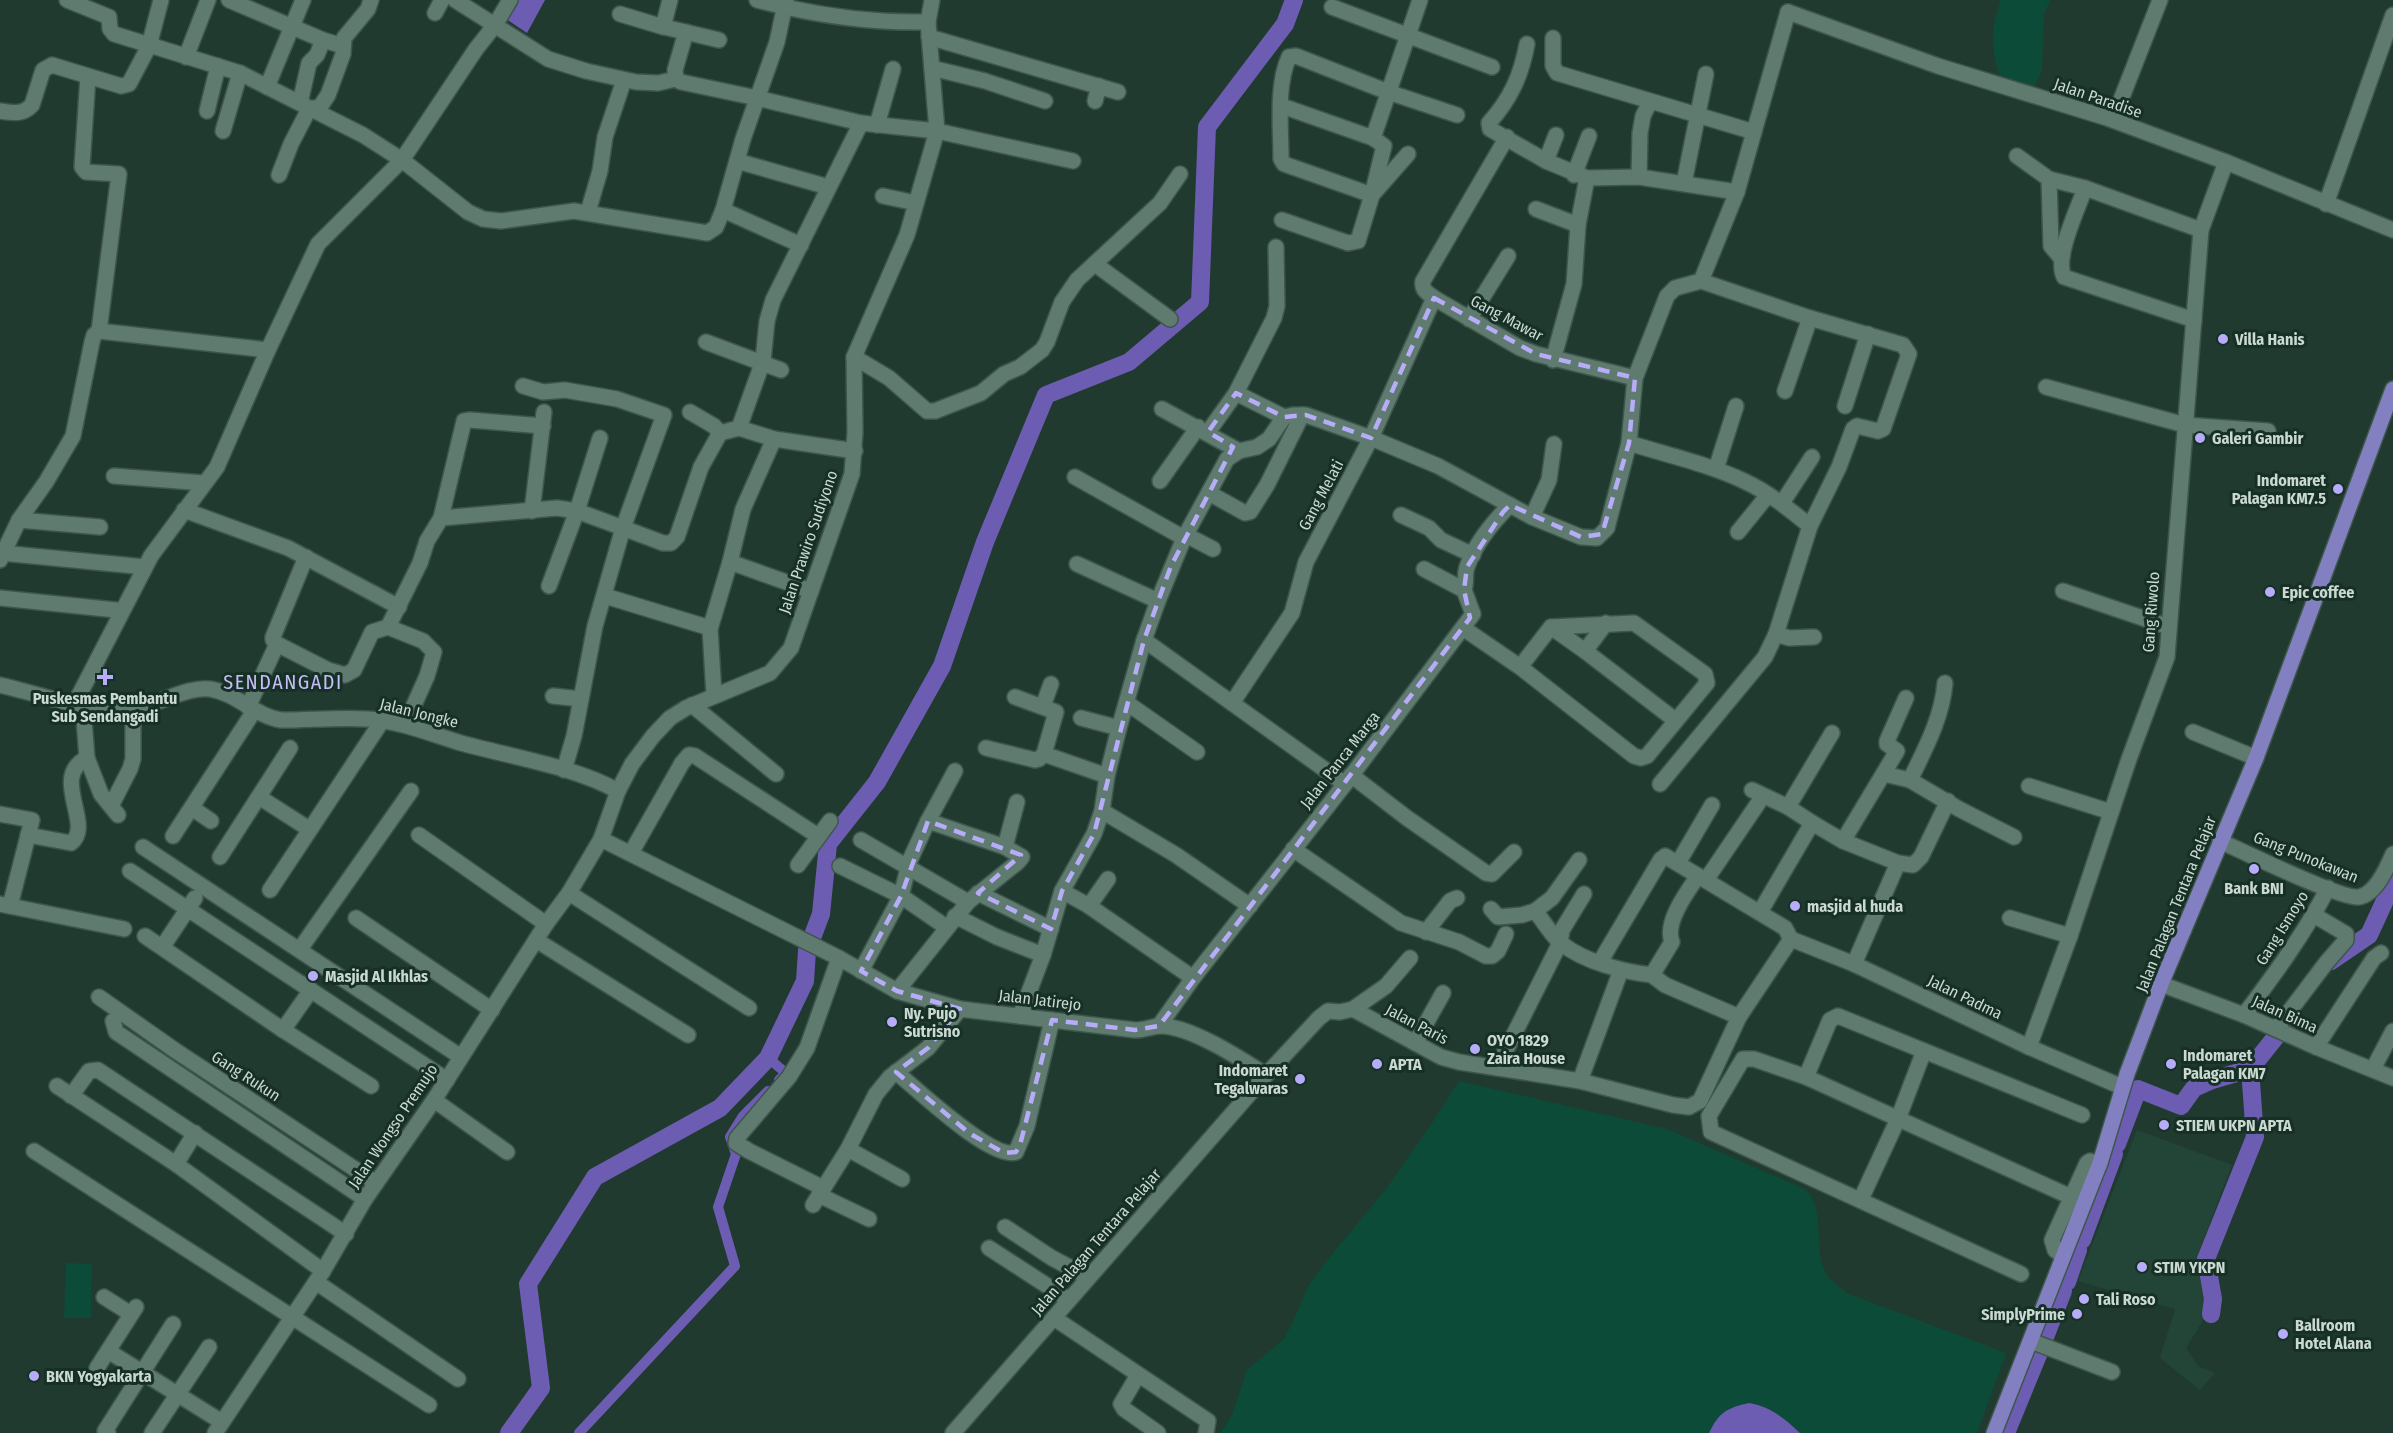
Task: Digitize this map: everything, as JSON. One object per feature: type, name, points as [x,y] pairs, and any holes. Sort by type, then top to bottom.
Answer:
[{"type":"main road","name":"Jalan Palagan Tentara Pelajar","points":[[1994,1433],[2100,1163],[2122,1087],[2161,984],[2256,758],[2393,390]]},
{"type":"street","points":[[67,0],[109,17],[110,29],[114,34],[240,73],[363,135],[402,160],[468,212],[483,219],[516,220],[574,211],[707,234],[716,227],[723,210],[757,98],[777,42],[786,4]]},
{"type":"street","points":[[0,111],[14,114],[29,109],[43,70],[47,66],[52,65],[121,86],[129,84],[149,46],[161,0]]},
{"type":"street","points":[[186,57],[208,0]]},
{"type":"street","points":[[229,0],[323,40],[343,46]]},
{"type":"street","points":[[267,87],[303,0]]},
{"type":"street","points":[[304,106],[320,107],[326,100],[343,54],[344,38],[368,9],[372,0]]},
{"type":"street","points":[[455,0],[548,59],[585,71],[624,80],[658,83],[676,79],[687,84],[861,123],[937,131],[1073,161]]},
{"type":"street","points":[[133,709],[133,759],[115,810],[102,794],[87,758],[78,706],[146,567],[184,510],[217,467],[268,350],[318,244],[402,160],[510,0]]},
{"type":"street","points":[[663,27],[670,0]]},
{"type":"street","points":[[757,0],[929,29],[1097,94],[1118,92]]},
{"type":"street","name":"Jalan Prawiro Sudiyono","points":[[601,838],[618,790],[632,764],[670,718],[714,695],[771,673],[791,648],[852,474],[855,451],[854,357],[907,235],[937,131],[929,29],[932,0]]},
{"type":"street","points":[[1282,220],[1353,244],[1358,241],[1372,195],[1388,92],[1420,0]]},
{"type":"street","points":[[2113,120],[2160,0]]},
{"type":"street","points":[[1701,281],[1737,192],[1754,132],[1783,6]]},
{"type":"street","name":"Jalan Paradise","points":[[1783,6],[1938,66],[2113,120],[2226,162],[2393,230]]},
{"type":"street","points":[[1332,8],[1492,67]]},
{"type":"street","points":[[620,14],[719,40]]},
{"type":"street","points":[[2326,204],[2393,15]]},
{"type":"street","points":[[676,79],[675,70],[686,32]]},
{"type":"street","points":[[1553,38],[1552,66],[1557,73],[1650,102],[1698,113],[1754,132]]},
{"type":"street","points":[[279,176],[304,106],[309,63],[317,55],[323,40]]},
{"type":"street","points":[[1527,44],[1523,65],[1512,95],[1489,123],[1490,129],[1546,161],[1581,176],[1639,177],[1737,192]]},
{"type":"street","points":[[1372,195],[1284,164],[1281,159],[1282,72],[1288,57],[1292,56],[1457,115]]},
{"type":"street","points":[[207,111],[218,66]]},
{"type":"street","points":[[932,68],[985,81],[1045,101]]},
{"type":"street","points":[[877,125],[892,69]]},
{"type":"street","points":[[223,131],[240,73]]},
{"type":"street","points":[[1684,183],[1706,74]]},
{"type":"street","points":[[88,76],[82,167],[86,172],[119,174],[99,331],[94,335],[92,342],[73,436],[46,482],[19,520],[1,557],[146,567]]},
{"type":"street","points":[[588,212],[600,171],[606,137],[624,80]]},
{"type":"street","points":[[1639,177],[1640,133],[1643,116],[1650,102]]},
{"type":"street","points":[[1282,106],[1413,156],[1372,195]]},
{"type":"street","points":[[739,428],[763,361],[767,321],[773,300],[861,123]]},
{"type":"street","points":[[1546,161],[1556,135]]},
{"type":"street","points":[[1553,360],[1571,299],[1581,176],[1589,136]]},
{"type":"street","points":[[1434,298],[1425,291],[1423,281],[1507,137]]},
{"type":"street","points":[[2017,156],[2049,179],[2085,188],[2201,230]]},
{"type":"street","points":[[737,161],[828,187]]},
{"type":"street","name":"Gang Riwolo","points":[[2029,1047],[2167,657],[2201,230],[2226,162]]},
{"type":"street","points":[[854,357],[889,378],[927,411],[935,411],[981,393],[1004,374],[1020,367],[1037,355],[1047,342],[1062,302],[1077,280],[1160,203],[1180,174]]},
{"type":"street","points":[[2049,179],[2051,246],[2061,258]]},
{"type":"street","points":[[2085,188],[2061,258],[2061,271],[2064,277],[2194,320]]},
{"type":"street","points":[[883,196],[916,203]]},
{"type":"street","points":[[1536,209],[1578,225]]},
{"type":"street","points":[[723,210],[801,245]]},
{"type":"street","points":[[1160,481],[1236,393],[1274,318],[1277,306],[1276,247]]},
{"type":"street","points":[[1469,319],[1508,256]]},
{"type":"street","points":[[1095,264],[1170,319]]},
{"type":"street","points":[[1236,393],[1284,417],[1302,415],[1371,438],[1438,466],[1532,517],[1581,537],[1593,539],[1607,528],[1629,443],[1635,378],[1667,296],[1675,288],[1701,281],[1810,318],[1903,345],[1907,349],[1908,359],[1883,429],[1878,431],[1857,426],[1853,429],[1839,467],[1810,526],[1776,634],[1765,657],[1660,784]]},
{"type":"street","name":"Gang Mawar","points":[[1434,298],[1520,348],[1553,360],[1635,378]]},
{"type":"street","name":"Gang Melati","points":[[1232,703],[1292,613],[1306,562],[1371,438],[1434,298]]},
{"type":"street","points":[[1785,391],[1810,318]]},
{"type":"street","points":[[99,331],[268,350]]},
{"type":"street","points":[[1845,406],[1868,334]]},
{"type":"street","points":[[706,342],[763,361],[782,370]]},
{"type":"street","points":[[523,386],[543,392],[565,390],[617,399],[664,415],[623,528],[595,626],[574,736],[564,770]]},
{"type":"street","points":[[2046,387],[2186,425],[2268,431]]},
{"type":"street","points":[[1716,469],[1736,406]]},
{"type":"street","points":[[1162,409],[1203,429],[1239,451]]},
{"type":"street","points":[[690,412],[714,426],[720,433]]},
{"type":"street","points":[[1209,493],[1245,513],[1250,512],[1267,485],[1302,415]]},
{"type":"street","points":[[1020,1016],[1043,955],[1062,891],[1094,834],[1102,811],[1107,776],[1144,640],[1185,537],[1227,459],[1239,451],[1257,447],[1269,439],[1284,417]]},
{"type":"street","points":[[388,627],[420,563],[427,541],[441,518],[464,421],[543,419],[531,511]]},
{"type":"street","points":[[441,518],[557,508],[577,511],[663,543],[674,541],[701,467],[720,433],[739,428],[774,439],[855,451]]},
{"type":"street","points":[[549,586],[577,511],[600,438]]},
{"type":"street","points":[[714,695],[710,628],[743,508],[774,439]]},
{"type":"street","points":[[1629,443],[1716,469],[1744,480],[1775,499],[1810,526]]},
{"type":"street","points":[[1532,517],[1549,480],[1554,444]]},
{"type":"street","points":[[1738,532],[1775,499],[1812,457]]},
{"type":"street","points":[[114,476],[204,483]]},
{"type":"street","points":[[1075,477],[1185,537],[1213,549]]},
{"type":"street","name":"Jalan Panca Marga","points":[[1159,1026],[1193,978],[1348,780],[1473,614],[1464,590],[1467,567],[1484,536],[1510,505]]},
{"type":"street","points":[[184,510],[268,540],[306,557],[399,607]]},
{"type":"street","points":[[1401,515],[1432,529],[1441,540],[1473,555]]},
{"type":"street","points":[[19,520],[100,527]]},
{"type":"street","points":[[306,557],[273,640],[328,670],[345,675],[354,670],[372,632],[388,627],[423,641],[434,652],[431,667],[405,725]]},
{"type":"street","points":[[730,562],[812,591]]},
{"type":"street","points":[[1077,564],[1158,601]]},
{"type":"street","points":[[1424,569],[1464,590]]},
{"type":"street","points":[[2063,591],[2169,627]]},
{"type":"street","points":[[605,596],[710,628]]},
{"type":"street","points":[[0,598],[116,610]]},
{"type":"street","points":[[1463,628],[1520,667],[1634,756],[1641,758],[1647,756],[1707,683],[1704,674],[1641,627],[1627,622],[1551,627],[1520,667]]},
{"type":"street","points":[[1585,651],[1606,623]]},
{"type":"street","points":[[1551,627],[1675,720]]},
{"type":"street","points":[[1776,634],[1789,639],[1814,637]]},
{"type":"street","points":[[1144,640],[1232,703],[1486,873],[1492,874],[1514,852]]},
{"type":"street","points":[[173,836],[251,709],[277,644]]},
{"type":"street","points":[[1910,780],[1930,740],[1944,700],[1945,683]]},
{"type":"street","points":[[1043,705],[1051,684]]},
{"type":"street","name":"Jalan Jongke","points":[[0,685],[78,706],[133,709],[199,689],[219,692],[269,718],[281,720],[369,719],[405,725],[564,770],[618,790]]},
{"type":"street","points":[[553,696],[581,699]]},
{"type":"street","points":[[986,748],[1035,760],[1044,754],[1056,713],[1054,709],[1015,697]]},
{"type":"street","points":[[1843,841],[1897,750],[1887,744],[1888,738],[1906,698]]},
{"type":"street","points":[[1127,703],[1197,752]]},
{"type":"street","points":[[692,705],[776,774]]},
{"type":"street","points":[[1081,718],[1119,728]]},
{"type":"street","points":[[270,890],[382,722]]},
{"type":"street","points":[[2193,732],[2256,758]]},
{"type":"street","points":[[1788,807],[1832,733]]},
{"type":"street","points":[[220,857],[290,748]]},
{"type":"street","points":[[1044,754],[1107,776]]},
{"type":"street","points":[[631,853],[682,762],[689,755],[695,756],[725,774],[818,837]]},
{"type":"street","points":[[28,835],[71,843],[74,841],[77,821],[71,775],[76,764],[87,758]]},
{"type":"street","points":[[861,971],[901,896],[908,866],[928,821],[955,771]]},
{"type":"street","points":[[1884,774],[1910,780],[1959,809],[2014,837]]},
{"type":"street","points":[[2029,786],[2111,812]]},
{"type":"street","points":[[300,949],[411,791]]},
{"type":"street","points":[[1652,975],[1672,942],[1669,927],[1681,902],[1702,878],[1757,793],[1788,807],[1843,841],[1898,863],[1913,865],[1921,857],[1948,801]]},
{"type":"street","points":[[259,797],[309,829]]},
{"type":"street","points":[[1005,847],[1017,802]]},
{"type":"street","points":[[1600,962],[1668,859],[1712,805]]},
{"type":"street","points":[[192,808],[211,821]]},
{"type":"street","points":[[1102,811],[1176,855],[1250,906]]},
{"type":"street","points":[[0,814],[32,820],[5,905],[124,929]]},
{"type":"street","points":[[798,865],[830,821]]},
{"type":"street","points":[[897,991],[973,897],[1021,860],[1021,855],[1005,847],[928,821]]},
{"type":"street","points":[[1760,912],[1808,830],[1814,824]]},
{"type":"street","points":[[419,836],[546,924]]},
{"type":"street","name":"Jalan Jatirejo","points":[[601,838],[839,958],[897,991],[960,1009],[1135,1030],[1159,1026],[1214,1043],[1266,1075]]},
{"type":"street","name":"Jalan Wongso Premujo","points":[[219,1427],[291,1316],[320,1276],[365,1198],[434,1100],[546,924],[569,893],[601,838]]},
{"type":"street","points":[[861,840],[908,866],[973,897],[1051,929]]},
{"type":"street","name":"Gang Punokawan","points":[[2220,841],[2328,888],[2358,897],[2369,893],[2382,877],[2393,854]]},
{"type":"street","points":[[143,847],[461,1057]]},
{"type":"street","points":[[1293,849],[1401,923],[1459,942],[1485,956],[1492,956],[1498,951],[1506,934]]},
{"type":"street","points":[[1668,859],[1785,928],[1791,939]]},
{"type":"street","points":[[1491,909],[1498,917],[1522,915],[1535,911],[1552,898],[1579,860]]},
{"type":"street","points":[[1854,964],[1898,863]]},
{"type":"street","points":[[840,866],[951,922],[1043,955]]},
{"type":"street","points":[[130,871],[192,903],[311,990],[447,1080]]},
{"type":"street","points":[[1089,906],[1108,879]]},
{"type":"street","name":"Gang Ismoyo","points":[[2244,1015],[2270,981],[2314,915],[2328,888]]},
{"type":"street","points":[[1062,891],[1089,906],[1193,978]]},
{"type":"street","points":[[569,893],[749,1008]]},
{"type":"street","points":[[1497,1068],[1560,943],[1562,930],[1584,894]]},
{"type":"street","points":[[1426,932],[1450,901],[1457,898]]},
{"type":"street","points":[[163,946],[192,903]]},
{"type":"street","points":[[1535,911],[1560,943],[1584,957],[1621,970],[1652,975],[1665,985],[1739,1017]]},
{"type":"street","points":[[2279,1031],[2326,963],[2346,940],[2346,934],[2314,915]]},
{"type":"street","points":[[356,918],[492,1010]]},
{"type":"street","points":[[2010,918],[2070,936]]},
{"type":"street","points":[[146,936],[283,1030],[371,1086]]},
{"type":"street","name":"Jalan Padma","points":[[1791,939],[1854,964],[2029,1047],[2122,1087]]},
{"type":"street","name":"Jalan Paris","points":[[1353,1009],[1441,1057],[1580,1081],[1672,1105],[1689,1107],[1700,1101],[1739,1017],[1791,939]]},
{"type":"street","points":[[536,940],[688,1035]]},
{"type":"street","points":[[2316,1047],[2373,958],[2381,953]]},
{"type":"street","points":[[839,958],[807,1048],[789,1077],[737,1138],[736,1143],[819,1196],[869,1219]]},
{"type":"street","points":[[1266,1075],[1319,1018],[1328,1011],[1340,1012],[1353,1009],[1386,986],[1410,958]]},
{"type":"street","points":[[1580,1081],[1621,970]]},
{"type":"street","name":"Jalan Bima","points":[[2161,984],[2244,1015],[2393,1078]]},
{"type":"street","points":[[283,1030],[311,990]]},
{"type":"street","points":[[1415,1043],[1443,993]]},
{"type":"street","name":"Gang Rukun","points":[[99,997],[176,1051],[376,1183]]},
{"type":"street","points":[[819,1196],[848,1149],[876,1094],[896,1072],[928,1048],[960,1009]]},
{"type":"street","points":[[1806,1077],[1834,1016],[1838,1016],[2082,1115]]},
{"type":"street","points":[[896,1072],[969,1133],[989,1146],[1011,1154],[1016,1152],[1027,1126],[1052,1020]]},
{"type":"street","points":[[113,1022],[116,1032],[365,1198]]},
{"type":"street","points":[[2373,1069],[2393,1031]]},
{"type":"street","points":[[1861,1198],[1898,1119],[1924,1051]]},
{"type":"street","points":[[2021,1274],[1861,1198],[1785,1167],[1712,1132],[1709,1116],[1743,1059],[1754,1059],[1806,1077],[2071,1197]]},
{"type":"street","points":[[71,1096],[89,1071],[98,1070],[346,1234]]},
{"type":"street","name":"Jalan Palagan Tentara Pelajar","points":[[954,1433],[1266,1075]]},
{"type":"street","points":[[57,1086],[176,1164],[458,1379]]},
{"type":"street","points":[[434,1100],[507,1152]]},
{"type":"street","points":[[176,1164],[195,1133]]},
{"type":"street","points":[[848,1149],[902,1179]]},
{"type":"street","points":[[34,1151],[429,1405]]},
{"type":"street","points":[[2063,1256],[2055,1250],[2052,1240],[2087,1163],[2090,1161],[2100,1163]]},
{"type":"street","points":[[1005,1227],[1062,1264],[1089,1277]]},
{"type":"street","points":[[989,1248],[1069,1299]]},
{"type":"street","points":[[97,1368],[134,1310],[104,1297]]},
{"type":"street","points":[[1054,1318],[1208,1421],[1206,1433]]},
{"type":"street","points":[[106,1432],[172,1324]]},
{"type":"street","points":[[2031,1341],[2112,1372]]},
{"type":"street","points":[[152,1433],[209,1347]]},
{"type":"street","points":[[108,1351],[178,1393],[219,1427]]},
{"type":"street","points":[[1138,1374],[1121,1404],[1124,1409],[1158,1433]]},
{"type":"highlighted area","points":[[1434,298],[1536,354],[1635,378],[1629,443],[1602,534],[1581,537],[1510,505],[1503,512],[1467,567],[1464,590],[1470,618],[1159,1026],[1135,1030],[1052,1020],[1020,1145],[1016,1152],[1004,1153],[969,1133],[896,1072],[928,1048],[960,1009],[897,991],[861,971],[901,896],[928,821],[1021,855],[978,893],[1051,929],[1062,891],[1094,834],[1144,640],[1171,566],[1233,447],[1208,432],[1236,393],[1284,417],[1306,415],[1371,438]]},
{"type":"shaded area","points":[[516,0],[545,0],[527,33],[506,19]]},
{"type":"shaded area","points":[[2001,0],[2050,0],[2044,14],[2042,71],[2030,94],[2000,76],[1993,38]]},
{"type":"shaded area","points":[[1459,1081],[1667,1129],[1805,1189],[1816,1208],[1822,1265],[1827,1275],[1837,1285],[1849,1294],[2006,1353],[1977,1433],[1220,1433],[1232,1415],[1247,1370],[1283,1340],[1307,1288],[1386,1189]]},
{"type":"shaded area","name":"STIM YKPN","points":[[2137,1130],[2232,1165],[2198,1254],[2204,1282],[2205,1317],[2186,1348],[2198,1366],[2215,1373],[2200,1390],[2160,1358],[2175,1309],[2078,1281]]},
{"type":"shaded area","points":[[66,1263],[92,1264],[91,1318],[64,1318]]},
{"type":"shaded area","points":[[1749,1403],[1777,1414],[1800,1433],[1709,1433],[1716,1420],[1724,1412]]},
{"type":"waterway","points":[[509,1433],[541,1388],[528,1284],[595,1177],[720,1108],[768,1058],[805,981],[807,951],[821,914],[828,844],[877,782],[942,666],[985,542],[1046,395],[1129,362],[1200,302],[1207,127],[1285,24],[1294,0]]},
{"type":"waterway","points":[[2331,961],[2369,935],[2393,883]]},
{"type":"waterway","points":[[2117,1144],[2138,1089],[2181,1106],[2194,1088],[2250,1069],[2291,1018]]},
{"type":"waterway","points":[[768,1058],[786,1073],[779,1080]]},
{"type":"waterway","points":[[2211,1314],[2213,1299],[2206,1259],[2255,1137],[2250,1069]]},
{"type":"waterway","points":[[579,1433],[735,1266],[718,1207],[736,1154],[730,1137],[743,1116],[768,1091]]},
{"type":"waterway","points":[[2082,1240],[2114,1154]]},
{"type":"waterway","points":[[2067,1282],[2078,1250]]},
{"type":"waterway","points":[[2045,1337],[2063,1291]]},
{"type":"waterway","points":[[2006,1433],[2040,1350]]},
{"type":"place","name":"Villa Hanis","points":[[2223,339]]},
{"type":"place","name":"Galeri Gambir","points":[[2200,438]]},
{"type":"place","name":"Indomaret Palagan KM7.5","points":[[2338,489]]},
{"type":"place","name":"Epic coffee","points":[[2270,592]]},
{"type":"place","name":"Puskesmas Pembantu Sub Sendangadi","points":[[105,677]]},
{"type":"place","name":"Bank BNI","points":[[2254,869]]},
{"type":"place","name":"masjid al huda","points":[[1795,906]]},
{"type":"place","name":"Masjid Al Ikhlas","points":[[313,976]]},
{"type":"place","name":"Ny. Pujo Sutrisno","points":[[892,1022]]},
{"type":"place","name":"OYO 1829 Zaira House","points":[[1475,1049]]},
{"type":"place","name":"APTA","points":[[1377,1064]]},
{"type":"place","name":"Indomaret Palagan KM7","points":[[2171,1064]]},
{"type":"place","name":"Indomaret Tegalwaras","points":[[1300,1079]]},
{"type":"place","name":"STIEM UKPN APTA","points":[[2164,1125]]},
{"type":"place","name":"STIM YKPN","points":[[2142,1267]]},
{"type":"place","name":"Tali Roso","points":[[2084,1299]]},
{"type":"place","name":"SimplyPrime","points":[[2077,1314]]},
{"type":"place","name":"Ballroom Hotel Alana","points":[[2283,1334]]},
{"type":"place","name":"BKN Yogyakarta","points":[[34,1376]]},
{"type":"district","name":"SENDANGADI","points":[[283,682]]}]
